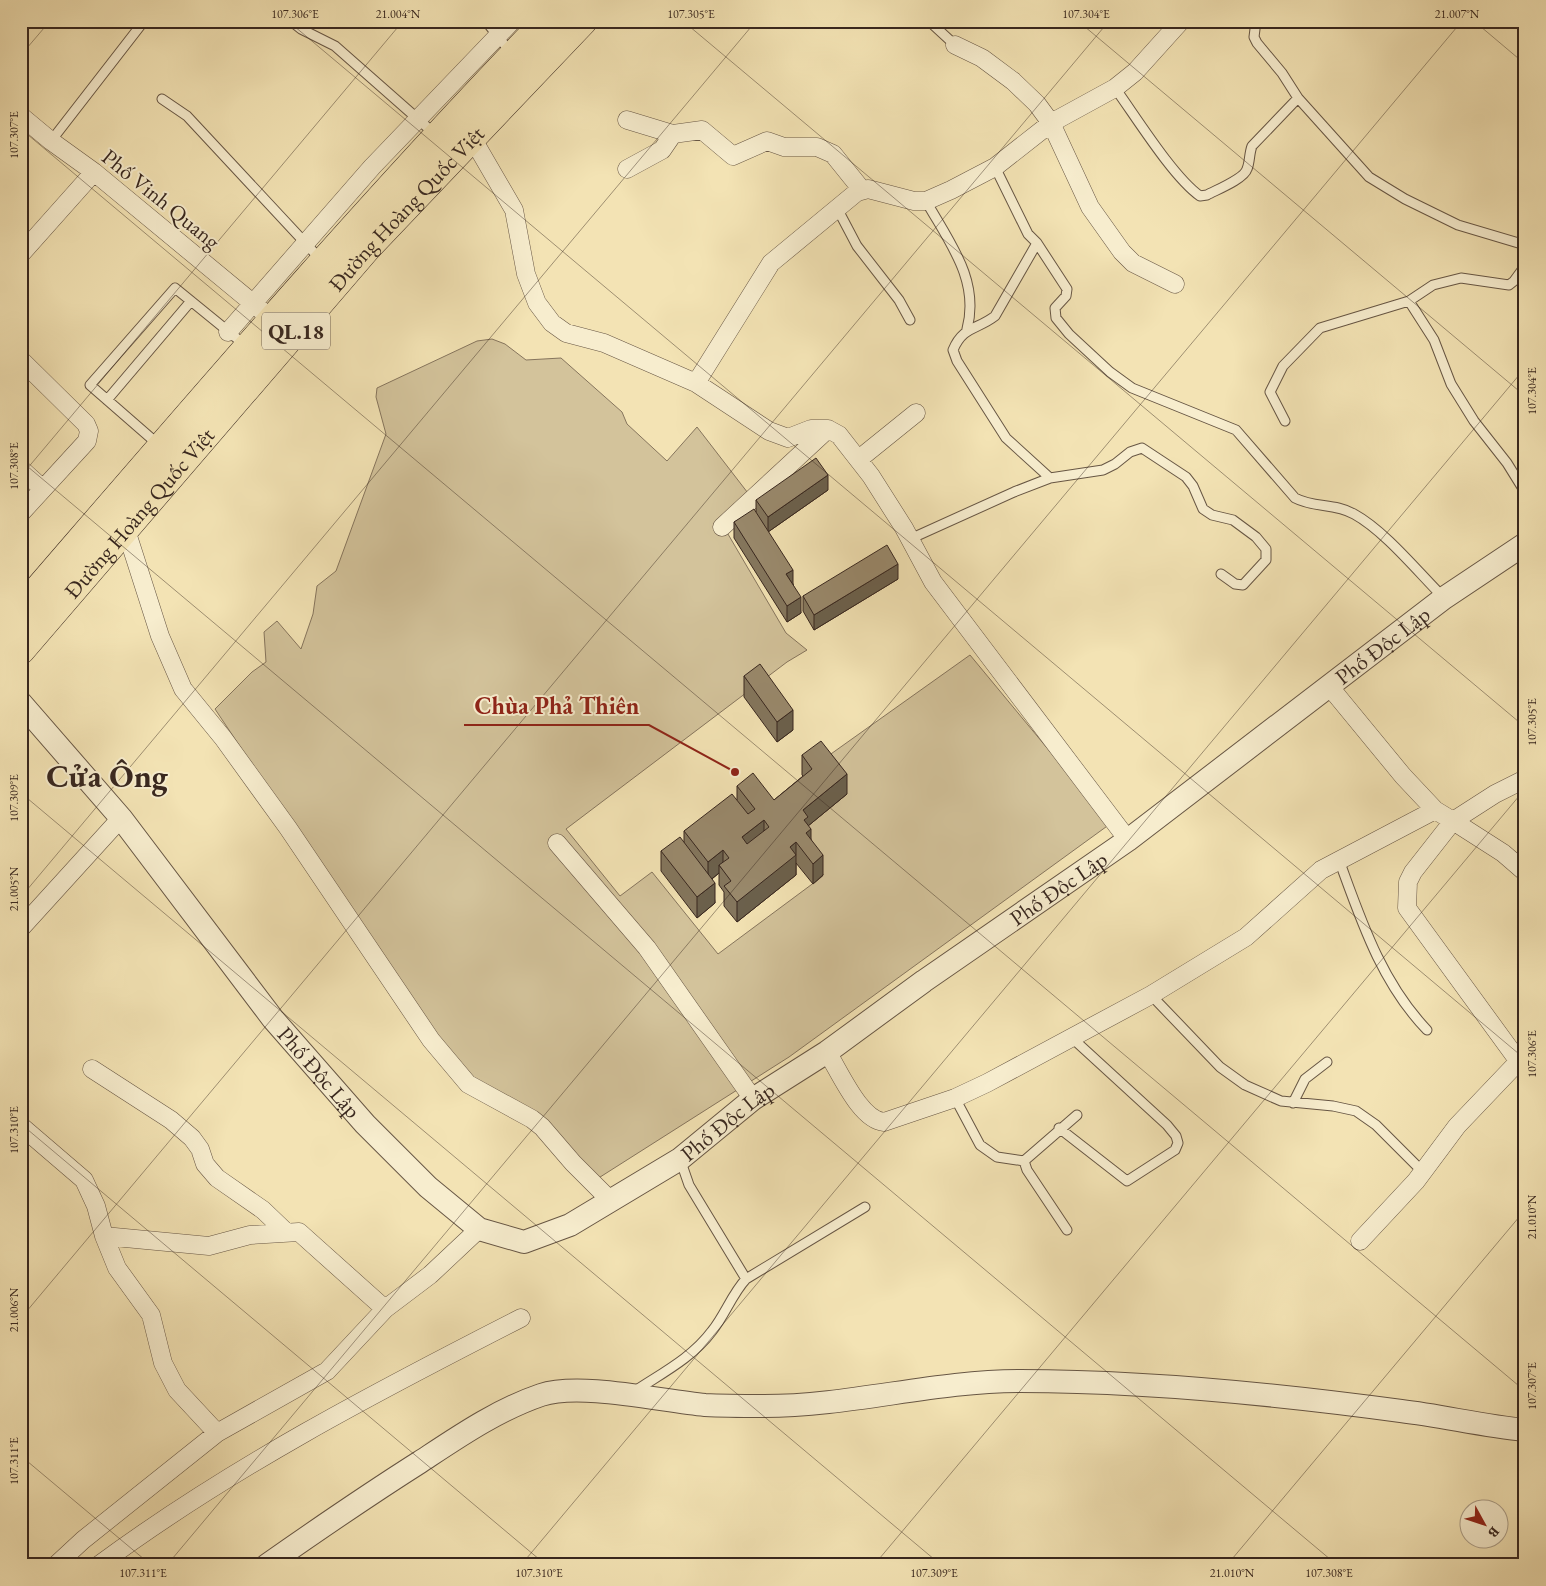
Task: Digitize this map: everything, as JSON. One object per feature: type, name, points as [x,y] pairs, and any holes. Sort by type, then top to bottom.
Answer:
[{"type":"highway","name":"Đường Hoàng Quốc Việt","points":[[21,609],[161,447],[237,339],[314,252],[427,127],[506,46],[546,21]]},
{"type":"highway","name":"Đường Hoàng Quốc Việt","points":[[21,650],[366,249],[471,136],[583,21]]},
{"type":"street","points":[[506,46],[512,21]]},
{"type":"street","points":[[696,382],[760,276],[771,263],[837,208],[862,190],[868,189],[914,201],[926,201],[995,167],[1051,123],[1115,88],[1135,72],[1181,21]]},
{"type":"street","points":[[955,45],[982,58],[1013,81],[1037,104],[1051,123],[1090,207],[1122,252],[1133,263],[1175,284]]},
{"type":"street","name":"Phố Vinh Quang","points":[[21,116],[51,141],[94,172],[262,311]]},
{"type":"street","points":[[626,120],[673,134],[702,130],[733,156],[767,142],[784,147],[817,147],[833,154],[862,190]]},
{"type":"street","points":[[627,169],[662,150],[673,134]]},
{"type":"street","points":[[471,136],[514,210],[526,274],[537,303],[552,323],[566,333],[598,340],[696,382],[775,433],[788,438],[811,429],[828,429],[839,435],[859,459],[910,539],[933,582],[1128,840]]},
{"type":"street","points":[[21,254],[94,172]]},
{"type":"street","points":[[21,360],[86,424],[89,431],[87,440],[21,513]]},
{"type":"street","points":[[859,459],[916,414]]},
{"type":"street","points":[[722,527],[828,429]]},
{"type":"street","points":[[21,470],[42,489]]},
{"type":"street","points":[[126,530],[160,636],[183,689],[223,738],[288,828],[431,1040],[468,1084],[532,1119],[542,1127],[573,1163],[610,1200]]},
{"type":"street","name":"Phố Độc Lập","points":[[21,703],[121,818],[279,1027],[365,1124],[428,1187],[479,1229],[524,1242],[570,1225],[680,1159],[753,1099],[827,1052],[924,981],[1128,840],[1444,598],[1525,544]]},
{"type":"street","points":[[1329,686],[1402,776],[1431,805],[1503,853],[1525,872]]},
{"type":"street","points":[[1360,1241],[1423,1172],[1457,1126],[1521,1066],[1407,908],[1408,882],[1413,872],[1453,821],[1495,794],[1525,779]]},
{"type":"street","points":[[827,1052],[860,1106],[875,1122],[884,1122],[955,1098],[1151,995],[1246,937],[1321,870],[1431,805]]},
{"type":"street","points":[[21,928],[121,818]]},
{"type":"street","points":[[557,843],[647,948],[753,1099]]},
{"type":"street","points":[[92,1069],[171,1120],[192,1138],[200,1149],[205,1164],[217,1178],[262,1210],[286,1232]]},
{"type":"street","points":[[21,1126],[84,1180],[96,1206],[104,1236],[117,1268],[151,1315],[164,1364],[177,1390],[217,1433]]},
{"type":"street","points":[[56,1565],[83,1540],[217,1433],[327,1371],[385,1309],[430,1275],[479,1229]]},
{"type":"street","points":[[104,1236],[209,1246],[250,1235],[299,1232],[385,1309]]},
{"type":"street","points":[[99,1565],[177,1510],[350,1407],[521,1318]]},
{"type":"street","points":[[266,1565],[378,1489],[492,1417],[543,1394],[573,1390],[706,1405],[808,1405],[969,1382],[1021,1381],[1179,1387],[1405,1411],[1482,1426],[1525,1430]]},
{"type":"lane","points":[[51,141],[144,21]]},
{"type":"lane","points":[[291,21],[301,29],[335,46],[427,127]]},
{"type":"lane","points":[[486,21],[506,46]]},
{"type":"lane","points":[[930,21],[955,45]]},
{"type":"lane","points":[[1256,21],[1254,36],[1257,43],[1282,73],[1298,98],[1357,166],[1369,176],[1405,199],[1458,225],[1525,245]]},
{"type":"lane","points":[[1115,88],[1177,173],[1191,190],[1200,196],[1207,195],[1244,175],[1248,169],[1248,155],[1252,146],[1298,98]]},
{"type":"lane","points":[[162,99],[187,116],[314,252]]},
{"type":"lane","points":[[995,167],[1028,234],[1037,243],[1067,289],[1066,296],[1055,308],[1056,318],[1069,334],[1110,372],[1132,388],[1236,430],[1295,498],[1305,503],[1340,507],[1355,514],[1386,539],[1444,598]]},
{"type":"lane","points":[[926,201],[963,267],[968,281],[972,312],[967,329],[957,340],[953,350],[957,361],[1006,438],[1050,478]]},
{"type":"lane","points":[[837,208],[857,246],[899,300],[910,320]]},
{"type":"lane","points":[[967,329],[986,323],[995,316],[1037,243]]},
{"type":"lane","points":[[1286,421],[1270,392],[1283,366],[1320,328],[1409,301],[1433,285],[1461,278],[1508,285],[1514,281],[1525,266]]},
{"type":"lane","points":[[161,447],[90,385],[175,288],[237,339]]},
{"type":"lane","points":[[107,400],[191,301]]},
{"type":"lane","points":[[1409,301],[1434,340],[1451,384],[1474,420],[1507,463],[1525,492]]},
{"type":"lane","points":[[910,539],[1014,492],[1050,478],[1102,470],[1115,464],[1137,448],[1142,448],[1186,477],[1193,486],[1203,508],[1212,516],[1233,520],[1256,537],[1266,549],[1268,556],[1266,560],[1243,585],[1234,584],[1222,574]]},
{"type":"lane","points":[[1339,860],[1368,937],[1386,975],[1414,1017],[1426,1030]]},
{"type":"lane","points":[[1151,995],[1220,1067],[1245,1085],[1280,1101],[1333,1106],[1356,1111],[1376,1125],[1423,1172]]},
{"type":"lane","points":[[1059,1128],[1127,1181],[1175,1150],[1178,1143],[1176,1136],[1167,1125],[1071,1036]]},
{"type":"lane","points":[[1293,1103],[1305,1080],[1327,1062]]},
{"type":"lane","points":[[955,1098],[980,1145],[997,1157],[1024,1161]]},
{"type":"lane","points":[[1024,1161],[1059,1128],[1077,1115]]},
{"type":"lane","points":[[680,1159],[689,1186],[746,1279]]},
{"type":"lane","points":[[1024,1161],[1027,1170],[1067,1230]]},
{"type":"lane","points":[[627,1395],[694,1352],[712,1331],[738,1288],[746,1279],[865,1207]]},
{"type":"shaded area","points":[[492,339],[505,344],[526,360],[561,358],[622,412],[627,424],[667,461],[697,427],[751,497],[725,529],[786,633],[807,650],[787,662],[566,829],[620,896],[652,872],[718,954],[823,876],[803,830],[821,761],[970,655],[1110,824],[789,1057],[597,1179],[475,1082],[448,1053],[377,952],[215,709],[252,672],[266,662],[264,632],[277,621],[301,649],[313,614],[317,586],[336,571],[386,434],[376,397],[377,388],[477,341]]},
{"type":"building","points":[[816,458],[828,475],[768,517],[756,500]]},
{"type":"building","points":[[754,509],[793,570],[786,574],[801,597],[787,606],[734,522]]},
{"type":"building","points":[[887,545],[898,564],[814,615],[803,596]]},
{"type":"building","points":[[760,664],[793,710],[777,722],[744,676]]},
{"type":"building","points":[[821,741],[847,774],[803,810],[808,817],[804,820],[811,829],[806,833],[823,855],[813,864],[796,842],[790,847],[796,855],[737,902],[724,886],[731,881],[719,865],[729,858],[723,850],[708,862],[684,831],[732,794],[748,814],[755,809],[737,786],[753,773],[774,800],[812,769],[802,755]],"holes":[[[764,820],[769,827],[747,844],[742,837]]]},
{"type":"building","points":[[680,837],[715,883],[697,897],[661,851]]},
{"type":"place","name":"Chùa Phả Thiên","points":[[735,772]]},
{"type":"district","name":"Cửa Ông","points":[[107,776]]}]
